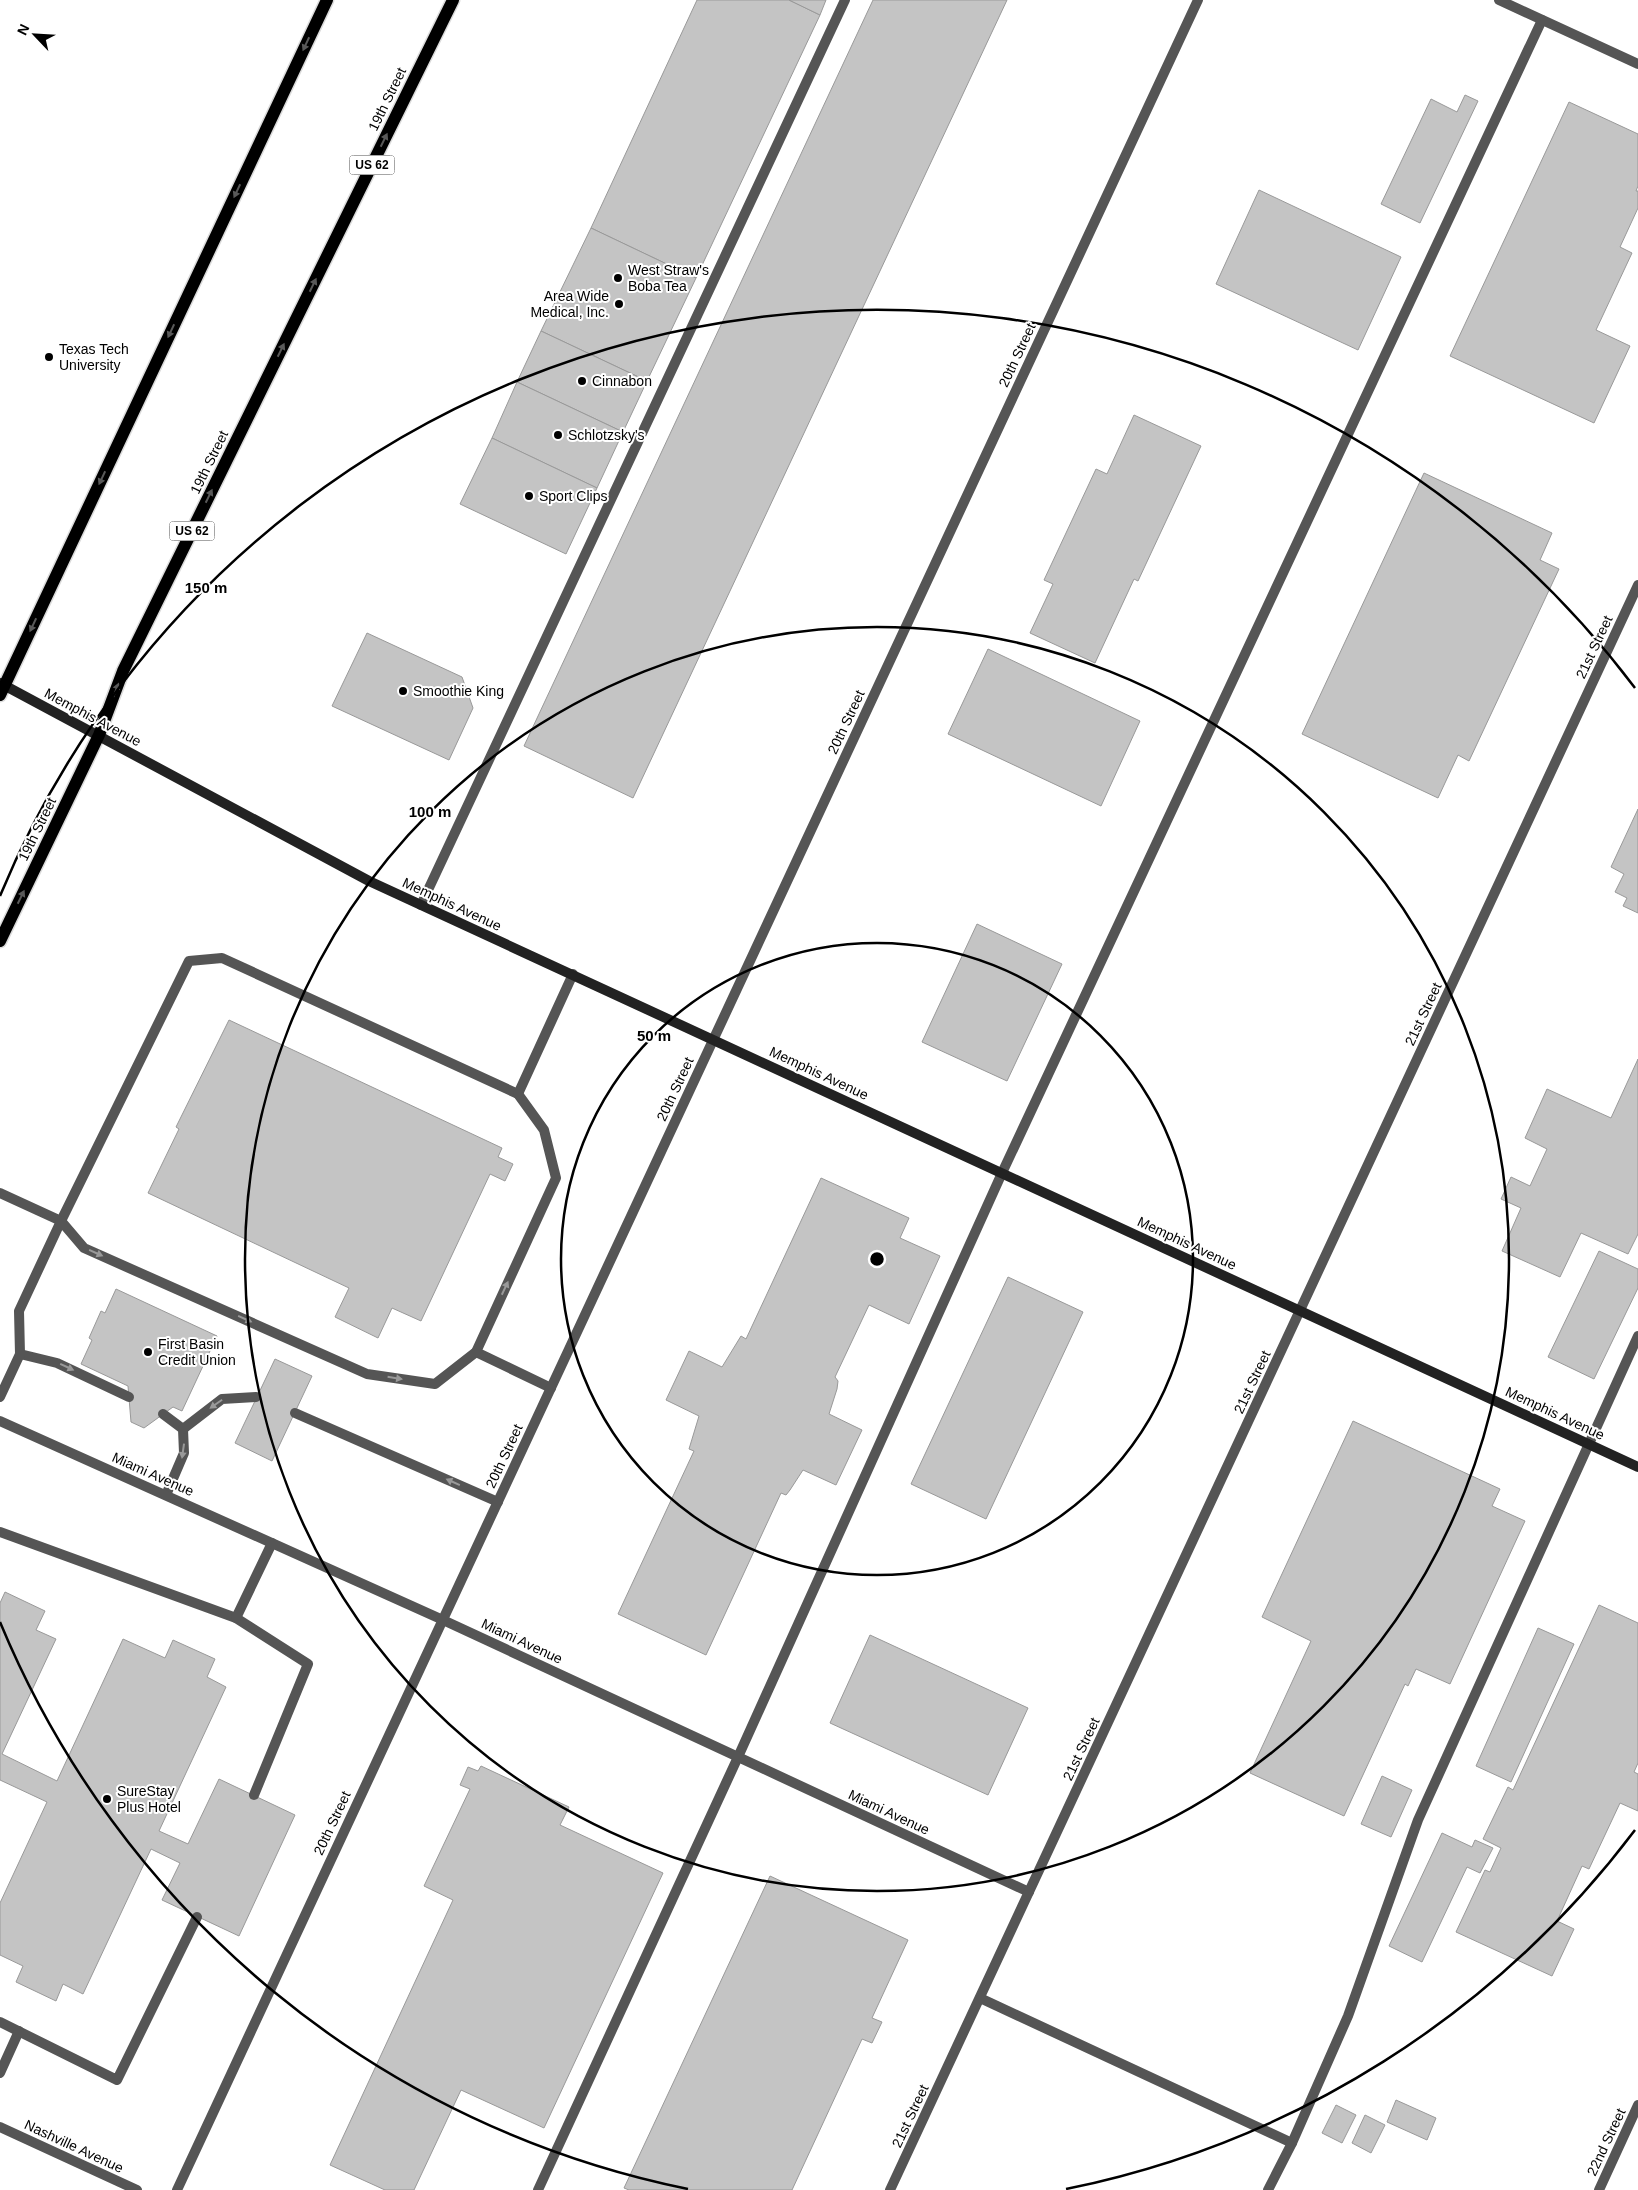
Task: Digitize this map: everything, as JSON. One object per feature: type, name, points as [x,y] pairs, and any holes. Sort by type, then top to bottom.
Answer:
[{"type":"main road","points":[[2,688],[326,0]]},
{"type":"main road","name":"19th Street","points":[[0,941],[99,735],[124,671],[453,0]]},
{"type":"street","points":[[421,905],[845,0]]},
{"type":"street","name":"20th Street","points":[[177,2190],[1198,0]]},
{"type":"street","points":[[1499,0],[1638,64]]},
{"type":"street","points":[[538,2190],[738,1757],[1002,1173],[1542,20]]},
{"type":"street","name":"21st Street","points":[[890,2190],[1638,585]]},
{"type":"street","name":"Memphis Avenue","points":[[2,688],[99,735],[369,881],[1638,1467]]},
{"type":"street","points":[[0,1193],[61,1221],[84,1248],[367,1374],[435,1384],[476,1352],[556,1178],[544,1130],[518,1094],[222,958],[189,961],[61,1221],[19,1311],[20,1354],[0,1397]]},
{"type":"street","points":[[518,1094],[572,974]]},
{"type":"street","points":[[1268,2190],[1292,2142],[1348,2016],[1418,1820],[1638,1336]]},
{"type":"street","points":[[476,1352],[551,1388]]},
{"type":"street","points":[[20,1354],[57,1363],[129,1397]]},
{"type":"street","points":[[183,1429],[222,1399],[256,1397]]},
{"type":"street","points":[[294,1413],[498,1502]]},
{"type":"street","points":[[163,1414],[183,1429]]},
{"type":"street","name":"Miami Avenue","points":[[0,1421],[443,1620],[1029,1892]]},
{"type":"street","points":[[166,1495],[184,1453],[183,1429]]},
{"type":"street","points":[[0,1532],[236,1618],[308,1664],[254,1795]]},
{"type":"street","points":[[236,1618],[272,1543]]},
{"type":"street","points":[[0,2022],[117,2080],[197,1917]]},
{"type":"street","points":[[980,1998],[1292,2142]]},
{"type":"street","points":[[0,2073],[19,2031]]},
{"type":"street","name":"22nd Street","points":[[1598,2190],[1638,2105]]},
{"type":"street","name":"Nashville Avenue","points":[[0,2127],[137,2190]]},
{"type":"building","points":[[697,0],[789,0],[820,15],[696,278],[591,228]]},
{"type":"building","points":[[789,0],[826,0],[820,15]]},
{"type":"building","points":[[873,0],[1007,0],[633,798],[524,746]]},
{"type":"building","points":[[1465,95],[1478,101],[1420,223],[1381,204],[1431,99],[1457,112]]},
{"type":"building","points":[[1569,102],[1638,134],[1638,186],[1636,191],[1638,191],[1638,208],[1620,247],[1632,253],[1596,330],[1630,346],[1594,423],[1450,356]]},
{"type":"building","points":[[1259,190],[1401,257],[1358,350],[1216,284]]},
{"type":"building","name":"Area Wide Medical, Inc.","points":[[591,228],[696,278],[647,381],[541,331]]},
{"type":"building","name":"Cinnabon","points":[[541,331],[647,381],[623,432],[517,382]]},
{"type":"building","name":"Schlotzsky's","points":[[517,382],[623,432],[597,488],[492,438]]},
{"type":"building","points":[[1134,415],[1201,446],[1138,581],[1134,579],[1095,663],[1030,633],[1053,584],[1044,580],[1096,469],[1107,474]]},
{"type":"building","name":"Sport Clips","points":[[492,438],[597,488],[566,554],[460,504]]},
{"type":"building","points":[[1424,473],[1552,533],[1540,560],[1559,569],[1469,761],[1458,755],[1438,798],[1302,734]]},
{"type":"building","name":"Smoothie King","points":[[367,633],[462,677],[473,708],[449,760],[332,706]]},
{"type":"building","points":[[988,649],[1140,721],[1101,806],[948,734]]},
{"type":"building","points":[[1638,809],[1638,913],[1623,906],[1627,898],[1615,892],[1624,874],[1611,867]]},
{"type":"building","points":[[977,924],[1062,964],[1007,1081],[922,1042]]},
{"type":"building","points":[[229,1020],[502,1148],[498,1157],[513,1164],[505,1181],[490,1174],[421,1321],[392,1308],[378,1338],[335,1317],[349,1288],[148,1193],[179,1129],[176,1127]]},
{"type":"building","points":[[1638,1059],[1638,1234],[1628,1254],[1581,1233],[1560,1277],[1502,1251],[1521,1208],[1501,1199],[1511,1177],[1530,1186],[1547,1149],[1525,1138],[1547,1089],[1611,1118]]},
{"type":"building","points":[[821,1178],[909,1218],[900,1238],[940,1256],[909,1324],[869,1305],[835,1377],[838,1381],[837,1389],[829,1414],[862,1430],[836,1485],[803,1470],[786,1495],[781,1493],[706,1655],[618,1614],[694,1451],[689,1449],[699,1416],[666,1400],[689,1351],[722,1367],[741,1336],[746,1339]]},
{"type":"building","points":[[1599,1251],[1638,1269],[1638,1288],[1594,1379],[1548,1357]]},
{"type":"building","points":[[1008,1277],[1083,1312],[986,1519],[911,1484]]},
{"type":"building","name":"First Basin Credit Union","points":[[116,1289],[217,1336],[182,1411],[173,1407],[144,1428],[131,1422],[128,1386],[81,1364],[92,1340],[89,1338],[101,1311],[105,1313]]},
{"type":"building","points":[[275,1359],[312,1376],[272,1461],[235,1443]]},
{"type":"building","points":[[1353,1421],[1500,1489],[1492,1506],[1525,1521],[1450,1684],[1416,1669],[1408,1686],[1405,1684],[1344,1816],[1250,1773],[1311,1641],[1262,1617]]},
{"type":"building","name":"SureStay Plus Hotel","points":[[5,1592],[45,1611],[36,1630],[56,1639],[2,1754],[57,1781],[123,1639],[165,1658],[173,1640],[215,1659],[207,1677],[226,1687],[159,1831],[188,1844],[219,1779],[295,1815],[239,1936],[162,1900],[180,1863],[151,1849],[83,1994],[63,1984],[56,2001],[16,1982],[23,1966],[0,1955],[0,1903],[47,1802],[0,1780],[0,1603]]},
{"type":"building","points":[[1599,1605],[1638,1623],[1638,1763],[1634,1772],[1638,1774],[1638,1811],[1620,1803],[1589,1869],[1582,1866],[1557,1921],[1574,1929],[1552,1976],[1456,1932],[1485,1870],[1490,1872],[1501,1848],[1483,1839],[1508,1787],[1513,1790]]},
{"type":"building","points":[[1538,1628],[1574,1644],[1511,1782],[1476,1766]]},
{"type":"building","points":[[870,1635],[1028,1708],[988,1795],[830,1723]]},
{"type":"building","points":[[481,1766],[569,1807],[560,1825],[663,1873],[544,2128],[461,2090],[414,2190],[385,2190],[330,2165],[453,1900],[424,1886],[470,1789],[460,1785],[468,1767],[478,1771]]},
{"type":"building","points":[[1382,1776],[1412,1790],[1391,1837],[1361,1824]]},
{"type":"building","points":[[1442,1833],[1472,1847],[1475,1840],[1493,1848],[1480,1873],[1467,1867],[1422,1962],[1389,1946]]},
{"type":"building","points":[[770,1876],[908,1940],[872,2018],[882,2022],[872,2043],[862,2039],[792,2190],[629,2190],[624,2188]]},
{"type":"building","points":[[1396,2100],[1436,2118],[1427,2140],[1387,2122]]},
{"type":"building","points":[[1336,2105],[1356,2115],[1342,2143],[1322,2133]]},
{"type":"building","points":[[1365,2115],[1385,2125],[1371,2153],[1352,2143]]},
{"type":"place","name":"West Straw's Boba Tea","points":[[618,278]]},
{"type":"place","name":"Area Wide Medical, Inc.","points":[[619,304]]},
{"type":"place","name":"Texas Tech University","points":[[49,357]]},
{"type":"place","name":"Cinnabon","points":[[582,381]]},
{"type":"place","name":"Schlotzsky's","points":[[558,435]]},
{"type":"place","name":"Sport Clips","points":[[529,496]]},
{"type":"place","name":"Smoothie King","points":[[403,691]]},
{"type":"place","name":"First Basin Credit Union","points":[[148,1352]]},
{"type":"place","name":"SureStay Plus Hotel","points":[[107,1799]]}]
